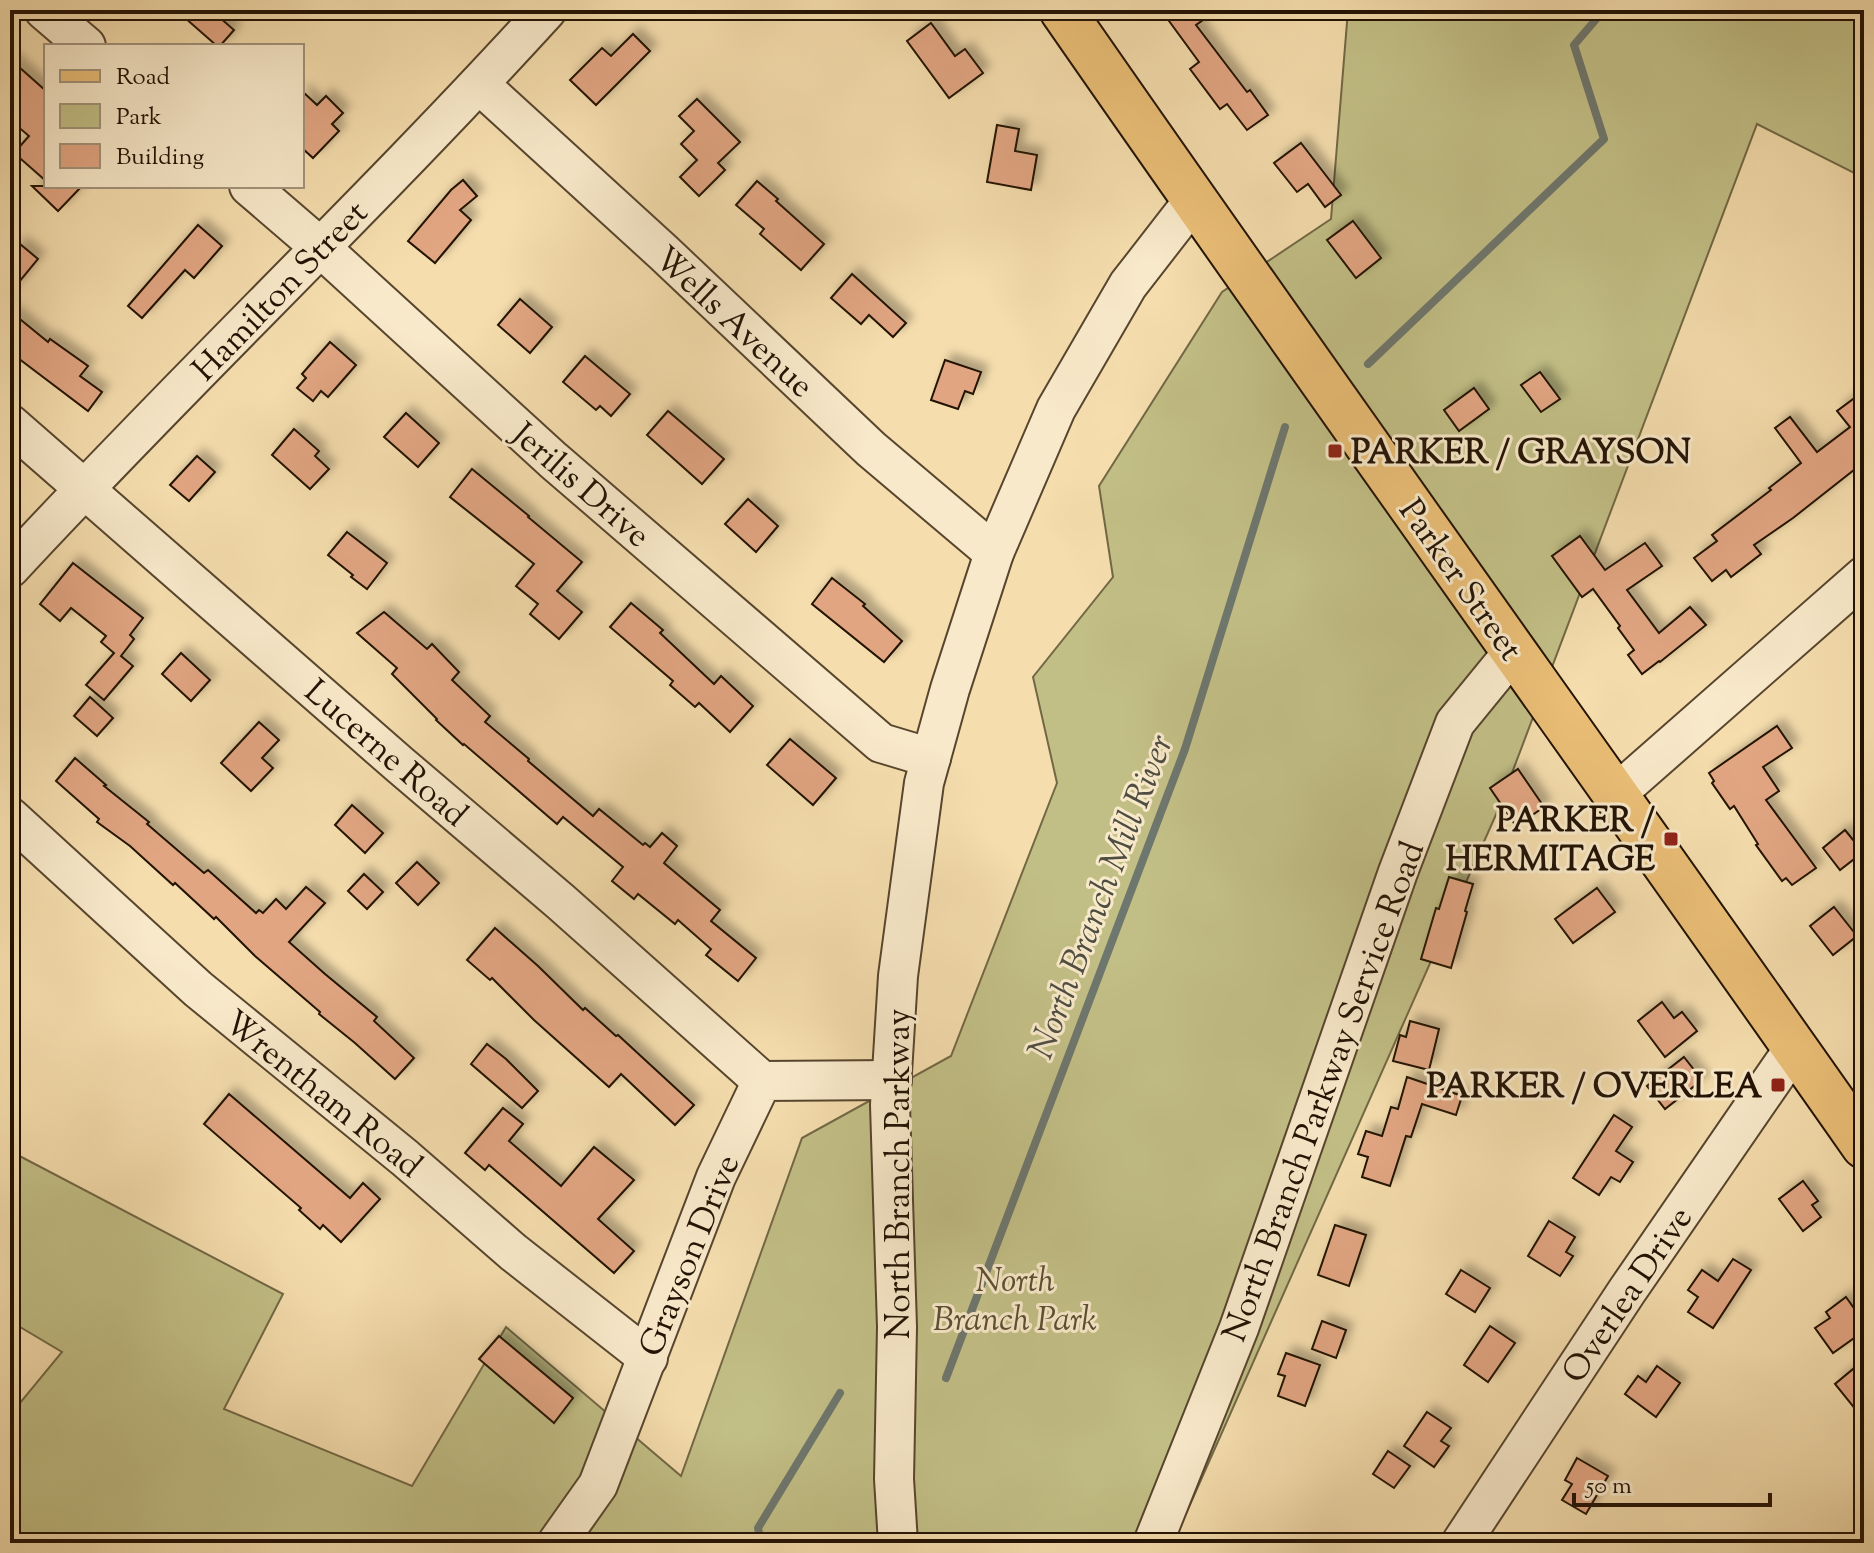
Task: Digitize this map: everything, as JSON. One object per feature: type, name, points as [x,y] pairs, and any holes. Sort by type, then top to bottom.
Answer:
[{"type":"main road","name":"Parker Street","points":[[1062,10],[1864,1146]]},
{"type":"street","points":[[44,10],[84,44]]},
{"type":"street","name":"Hamilton Street","points":[[10,568],[547,10]]},
{"type":"street","name":"Wells Avenue","points":[[479,84],[871,449],[994,553]]},
{"type":"street","name":"Jerilis Drive","points":[[251,188],[553,460],[881,743],[931,758]]},
{"type":"street","name":"North Branch Parkway","points":[[898,1543],[894,1479],[897,1327],[890,1105],[898,976],[924,783],[950,689],[994,553],[1056,409],[1128,285],[1194,200]]},
{"type":"street","name":"Lucerne Road","points":[[10,424],[561,902],[762,1081]]},
{"type":"street","points":[[1616,794],[1864,576]]},
{"type":"street","name":"North Branch Parkway Service Road","points":[[1153,1543],[1239,1328],[1398,872],[1455,723],[1513,652]]},
{"type":"street","name":"Wrentham Road","points":[[10,817],[198,989],[405,1158],[513,1252],[648,1358]]},
{"type":"street","name":"Overlea Drive","points":[[1461,1543],[1627,1291],[1795,1047]]},
{"type":"street","points":[[762,1081],[892,1080]]},
{"type":"street","name":"Grayson Drive","points":[[557,1543],[598,1485],[716,1177],[762,1081]]},
{"type":"green space","name":"North Branch Park","points":[[1348,10],[1864,10],[1864,178],[1757,124],[1498,810],[1173,1543],[10,1543],[10,1415],[62,1352],[10,1321],[10,1151],[283,1294],[224,1409],[412,1486],[506,1327],[681,1476],[802,1138],[951,1056],[1057,783],[1033,677],[1113,577],[1099,486],[1222,292],[1331,219]]},
{"type":"building","points":[[176,10],[211,10],[234,30],[222,44],[215,44]]},
{"type":"building","points":[[1161,10],[1217,10],[1196,25],[1268,115],[1247,130],[1227,104],[1220,109],[1190,69],[1199,62]]},
{"type":"building","points":[[931,23],[955,56],[965,49],[983,73],[949,98],[907,41]]},
{"type":"building","points":[[633,34],[650,51],[596,105],[570,80],[602,48],[611,56]]},
{"type":"building","points":[[10,59],[44,89],[44,179],[14,153],[29,136],[10,120],[18,111],[10,104]]},
{"type":"building","points":[[304,93],[317,105],[326,96],[343,113],[332,124],[339,131],[313,158],[304,150]]},
{"type":"building","points":[[697,99],[740,142],[718,163],[725,170],[699,196],[680,177],[697,160],[681,144],[694,131],[679,116]]},
{"type":"building","points":[[997,125],[1019,129],[1015,151],[1037,155],[1031,190],[987,182]]},
{"type":"building","points":[[1301,143],[1341,195],[1325,207],[1308,184],[1297,192],[1274,163]]},
{"type":"building","points":[[463,180],[477,196],[460,210],[471,220],[435,263],[408,241]]},
{"type":"building","points":[[757,181],[824,244],[801,270],[760,234],[764,229],[736,205]]},
{"type":"building","points":[[32,186],[80,188],[58,211]]},
{"type":"building","points":[[1353,221],[1381,258],[1356,278],[1327,240]]},
{"type":"building","points":[[198,225],[222,246],[194,278],[185,270],[142,318],[128,306]]},
{"type":"building","points":[[20,244],[38,259],[10,293],[10,256]]},
{"type":"building","points":[[852,274],[906,323],[893,337],[869,315],[861,324],[831,298]]},
{"type":"building","points":[[520,299],[552,327],[530,353],[498,325]]},
{"type":"building","points":[[10,311],[48,342],[50,339],[88,366],[80,376],[102,392],[88,411],[10,352]]},
{"type":"building","points":[[330,342],[356,365],[328,397],[321,391],[313,401],[297,388],[306,378],[302,374]]},
{"type":"building","points":[[585,356],[630,394],[611,416],[600,406],[596,410],[563,382]]},
{"type":"building","points":[[945,360],[981,372],[973,394],[965,391],[958,409],[931,400]]},
{"type":"building","points":[[1540,372],[1560,399],[1541,412],[1521,385]]},
{"type":"building","points":[[1474,388],[1489,409],[1459,431],[1444,410]]},
{"type":"building","points":[[1864,391],[1864,462],[1754,545],[1761,554],[1731,577],[1726,570],[1712,581],[1694,558],[1717,541],[1712,535],[1801,463],[1775,428],[1790,417],[1817,452],[1850,427],[1837,411]]},
{"type":"building","points":[[668,411],[724,459],[702,484],[647,435]]},
{"type":"building","points":[[406,413],[439,443],[418,467],[384,437]]},
{"type":"building","points":[[294,429],[319,451],[315,456],[329,469],[310,489],[272,455]]},
{"type":"building","points":[[197,456],[215,472],[189,501],[170,485]]},
{"type":"building","points":[[472,469],[582,562],[557,591],[582,612],[559,639],[530,614],[538,604],[516,586],[534,564],[450,497]]},
{"type":"building","points":[[748,499],[778,526],[756,552],[725,524]]},
{"type":"building","points":[[347,532],[387,563],[367,589],[328,555]]},
{"type":"building","points":[[1580,536],[1605,570],[1645,543],[1662,566],[1627,590],[1659,633],[1690,607],[1706,625],[1642,674],[1628,655],[1634,650],[1593,589],[1582,597],[1552,556]]},
{"type":"building","points":[[73,563],[143,618],[130,635],[134,639],[121,656],[133,666],[104,700],[86,685],[114,653],[101,642],[106,636],[71,608],[60,621],[40,604]]},
{"type":"building","points":[[832,578],[865,604],[863,606],[902,641],[884,662],[812,604]]},
{"type":"building","points":[[631,603],[663,630],[660,633],[714,684],[721,676],[753,706],[730,732],[699,703],[695,707],[670,685],[673,681],[610,627]]},
{"type":"building","points":[[384,612],[427,649],[432,644],[459,672],[452,680],[490,716],[485,722],[593,816],[599,809],[643,845],[645,843],[650,847],[662,833],[677,846],[664,863],[720,910],[711,921],[756,958],[738,981],[706,955],[711,949],[678,920],[675,924],[638,894],[634,899],[612,881],[623,867],[563,817],[557,824],[436,720],[392,674],[397,668],[357,633]]},
{"type":"building","points":[[181,653],[210,680],[191,701],[162,674]]},
{"type":"building","points":[[90,697],[113,718],[97,736],[74,716]]},
{"type":"building","points":[[259,722],[279,740],[262,758],[273,768],[251,791],[221,763]]},
{"type":"building","points":[[1777,726],[1792,748],[1763,767],[1779,791],[1766,800],[1816,868],[1792,885],[1786,878],[1782,881],[1756,845],[1734,806],[1730,809],[1712,783],[1714,781],[1709,773]]},
{"type":"building","points":[[790,739],[836,778],[813,805],[767,765]]},
{"type":"building","points":[[75,758],[204,873],[208,870],[256,913],[259,910],[263,913],[276,899],[286,909],[306,887],[325,903],[289,942],[377,1017],[374,1021],[414,1058],[395,1079],[319,1014],[216,917],[214,919],[175,883],[173,885],[130,846],[97,822],[99,819],[56,781]]},
{"type":"building","points":[[1518,769],[1544,807],[1516,826],[1490,788]]},
{"type":"building","points":[[352,805],[383,833],[365,853],[335,825]]},
{"type":"building","points":[[1845,830],[1863,852],[1840,870],[1823,848]]},
{"type":"building","points":[[417,862],[439,883],[418,905],[396,883]]},
{"type":"building","points":[[364,874],[383,892],[367,909],[348,891]]},
{"type":"building","points":[[1449,877],[1473,884],[1451,968],[1421,959]]},
{"type":"building","points":[[1597,888],[1615,912],[1573,943],[1555,919]]},
{"type":"building","points":[[1834,907],[1857,936],[1833,955],[1810,926]]},
{"type":"building","points":[[495,928],[583,1010],[585,1008],[618,1035],[694,1105],[675,1125],[621,1074],[609,1087],[492,978],[490,980],[467,960]]},
{"type":"building","points":[[1662,1002],[1674,1018],[1682,1012],[1697,1031],[1665,1057],[1638,1021]]},
{"type":"building","points":[[1410,1021],[1439,1029],[1429,1070],[1393,1061],[1400,1035],[1406,1037]]},
{"type":"building","points":[[487,1044],[538,1091],[522,1108],[471,1064]]},
{"type":"building","points":[[1684,1057],[1702,1080],[1665,1109],[1647,1086]]},
{"type":"building","points":[[1407,1077],[1462,1096],[1456,1115],[1422,1104],[1411,1137],[1406,1136],[1390,1186],[1362,1177],[1368,1157],[1358,1154],[1366,1131],[1382,1136],[1391,1107],[1398,1109]]},
{"type":"building","points":[[229,1094],[350,1198],[363,1183],[380,1199],[341,1242],[323,1225],[320,1229],[299,1210],[301,1208],[204,1124]]},
{"type":"building","points":[[503,1108],[523,1124],[509,1141],[561,1186],[594,1147],[634,1180],[598,1219],[634,1251],[614,1273],[489,1165],[485,1170],[465,1153]]},
{"type":"building","points":[[1614,1115],[1632,1127],[1616,1151],[1633,1162],[1620,1182],[1611,1177],[1599,1195],[1573,1178]]},
{"type":"building","points":[[1803,1181],[1818,1201],[1812,1205],[1821,1217],[1803,1231],[1779,1199]]},
{"type":"building","points":[[1549,1221],[1575,1237],[1566,1252],[1573,1256],[1560,1276],[1528,1256]]},
{"type":"building","points":[[1335,1225],[1366,1235],[1349,1286],[1318,1275]]},
{"type":"building","points":[[1733,1259],[1751,1270],[1713,1328],[1688,1312],[1698,1297],[1688,1290],[1702,1270],[1718,1281]]},
{"type":"building","points":[[1461,1270],[1490,1288],[1475,1312],[1446,1294]]},
{"type":"building","points":[[1846,1297],[1856,1311],[1864,1305],[1864,1331],[1833,1353],[1815,1328],[1830,1318],[1826,1312]]},
{"type":"building","points":[[1322,1321],[1346,1330],[1336,1358],[1312,1349]]},
{"type":"building","points":[[1490,1326],[1515,1343],[1488,1382],[1464,1365]]},
{"type":"building","points":[[499,1336],[573,1398],[554,1423],[479,1359]]},
{"type":"building","points":[[1286,1353],[1320,1365],[1305,1406],[1278,1396],[1285,1376],[1278,1374]]},
{"type":"building","points":[[1864,1360],[1864,1420],[1835,1384]]},
{"type":"building","points":[[1657,1366],[1680,1383],[1656,1417],[1625,1394],[1638,1376],[1646,1382]]},
{"type":"building","points":[[1427,1412],[1451,1428],[1441,1441],[1449,1446],[1434,1467],[1404,1446]]},
{"type":"building","points":[[1388,1451],[1410,1466],[1394,1488],[1373,1474]]},
{"type":"building","points":[[1577,1458],[1608,1476],[1586,1514],[1562,1500],[1572,1484],[1565,1480]]},
{"type":"waterway","name":"North Branch Mill River","points":[[1368,364],[1604,139],[1574,45],[1604,10]]},
{"type":"waterway","name":"North Branch Mill River","points":[[946,1378],[1185,749],[1285,427]]},
{"type":"waterway","name":"North Branch Mill River","points":[[761,1543],[758,1528],[840,1393]]},
{"type":"place","name":"PARKER / GRAYSON","points":[[1335,451]]},
{"type":"place","name":"PARKER / HERMITAGE","points":[[1671,839]]},
{"type":"place","name":"PARKER / OVERLEA","points":[[1778,1085]]}]
